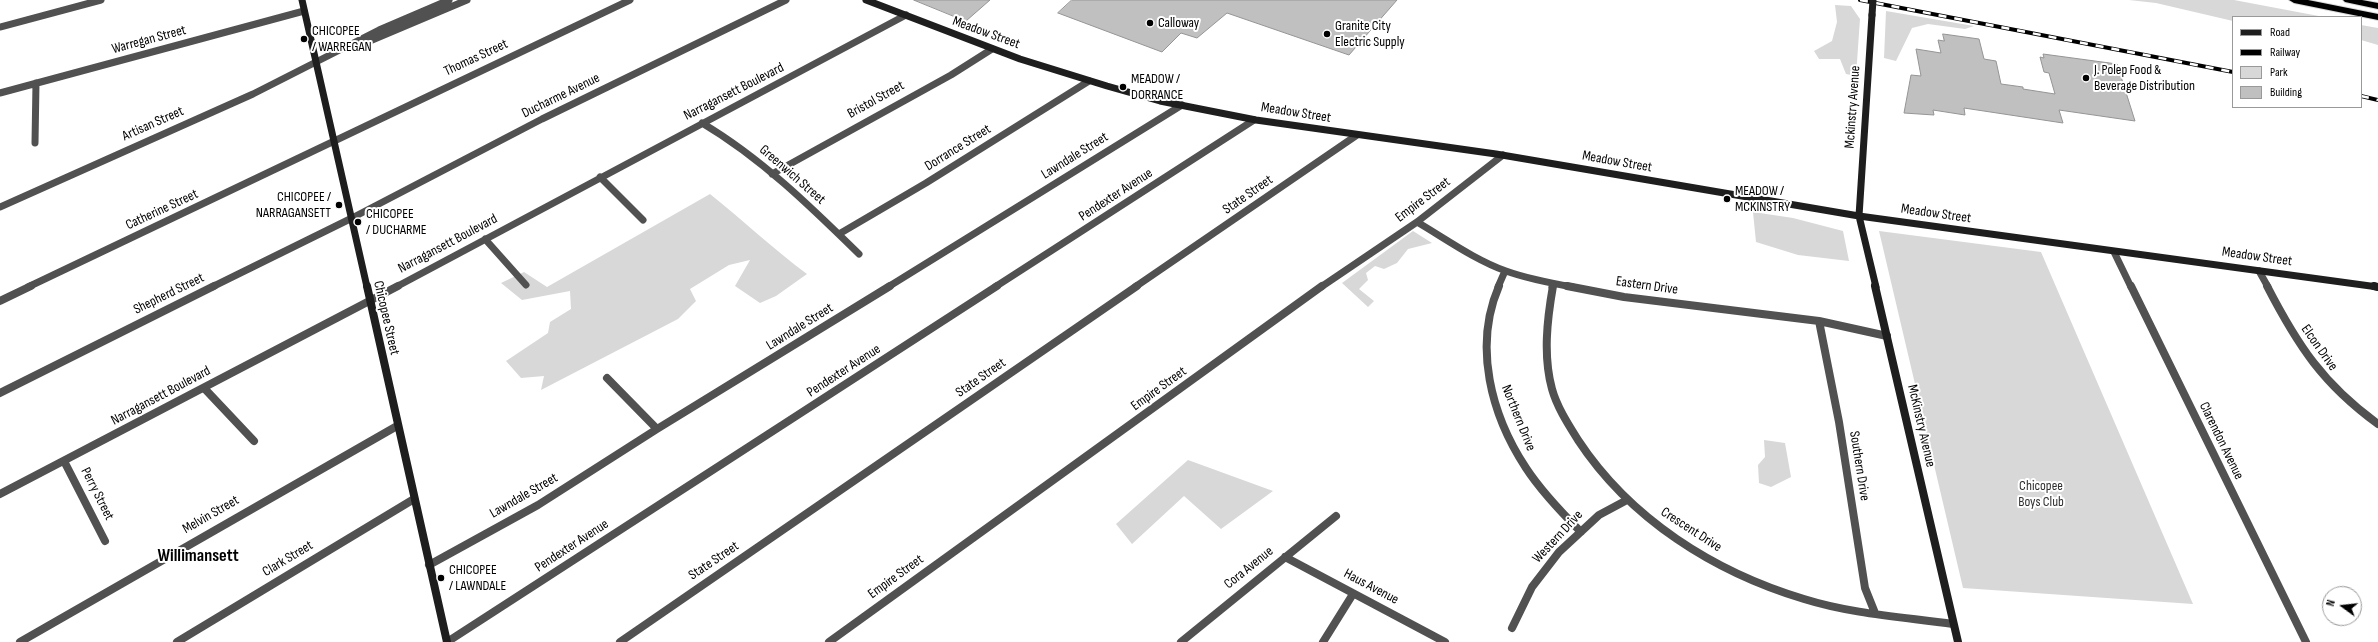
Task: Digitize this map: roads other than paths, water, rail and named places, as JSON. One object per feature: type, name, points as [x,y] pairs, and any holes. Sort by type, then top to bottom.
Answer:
[{"type":"highway","points":[[2294,0],[2378,17]]},
{"type":"highway","points":[[2348,0],[2378,6]]},
{"type":"main road","name":"Chicopee Street","points":[[302,0],[368,300],[447,642]]},
{"type":"main road","name":"Meadow Street","points":[[866,0],[992,49],[1089,81],[1182,105],[1254,120],[1504,155],[1859,216],[2378,287]]},
{"type":"main road","name":"Mckinstry Avenue","points":[[1859,216],[1860,182],[1867,109],[1873,0]]},
{"type":"main road","name":"McKinstry Avenue","points":[[1859,216],[1958,642]]},
{"type":"street","points":[[0,27],[101,0]]},
{"type":"street","points":[[422,16],[449,0]]},
{"type":"street","points":[[422,16],[467,0]]},
{"type":"street","name":"Thomas Street","points":[[333,140],[630,0]]},
{"type":"street","name":"Ducharme Avenue","points":[[350,219],[535,123],[786,0]]},
{"type":"street","name":"Warregan Street","points":[[0,93],[304,11]]},
{"type":"street","name":"Narragansett Boulevard","points":[[0,494],[204,388],[906,15]]},
{"type":"street","name":"Artisan Street","points":[[0,207],[253,94],[316,63],[422,16]]},
{"type":"street","name":"Bristol Street","points":[[772,174],[951,75],[992,49]]},
{"type":"street","name":"Dorrance Street","points":[[839,234],[926,183],[1089,81]]},
{"type":"street","points":[[35,143],[36,84]]},
{"type":"street","name":"Lawndale Street","points":[[429,565],[538,505],[657,429],[1000,219],[1182,105]]},
{"type":"street","name":"Pendexter Avenue","points":[[447,642],[1254,120]]},
{"type":"street","name":"Greenwich Street","points":[[702,123],[724,135],[772,174],[859,254]]},
{"type":"street","name":"State Street","points":[[620,642],[1357,135]]},
{"type":"street","name":"Catherine Street","points":[[0,301],[233,191],[333,140]]},
{"type":"street","name":"Empire Street","points":[[829,642],[1331,280],[1417,222],[1504,155]]},
{"type":"street","points":[[600,177],[643,220]]},
{"type":"street","name":"Shepherd Street","points":[[0,393],[350,219]]},
{"type":"street","name":"Eastern Drive","points":[[1417,222],[1452,244],[1505,271],[1553,284],[1646,300],[1819,321],[1887,336]]},
{"type":"street","points":[[485,239],[526,286]]},
{"type":"street","name":"Clarendon Avenue","points":[[2114,252],[2306,642]]},
{"type":"street","name":"Northern Drive","points":[[1505,271],[1487,322],[1489,374],[1495,402],[1519,457],[1540,486],[1581,532]]},
{"type":"street","name":"Elcon Drive","points":[[2259,271],[2295,340],[2309,362],[2338,393],[2378,424]]},
{"type":"street","name":"Crescent Drive","points":[[1553,284],[1547,327],[1548,360],[1552,389],[1569,426],[1598,468],[1627,500],[1661,530],[1718,564],[1785,593],[1828,605],[1953,624]]},
{"type":"street","name":"Southern Drive","points":[[1819,321],[1839,422],[1865,588],[1875,613]]},
{"type":"street","points":[[607,378],[657,429]]},
{"type":"street","points":[[204,388],[254,441]]},
{"type":"street","name":"Melvin Street","points":[[20,642],[397,426]]},
{"type":"street","name":"Perry Street","points":[[64,461],[105,540]]},
{"type":"street","name":"Clark Street","points":[[177,642],[414,499]]},
{"type":"street","name":"Western Drive","points":[[1512,628],[1532,587],[1559,552],[1599,515],[1627,500]]},
{"type":"street","name":"Cora Avenue","points":[[1181,642],[1336,516]]},
{"type":"street","name":"Haus Avenue","points":[[1285,557],[1445,642]]},
{"type":"street","points":[[1323,642],[1353,594]]},
{"type":"railway","points":[[1860,0],[2232,72]]},
{"type":"railway","points":[[2362,96],[2378,100]]},
{"type":"place","name":"Calloway","points":[[1150,23]]},
{"type":"place","name":"Granite City Electric Supply","points":[[1327,34]]},
{"type":"place","name":"CHICOPEE / WARREGAN","points":[[304,39]]},
{"type":"place","name":"J. Polep Food & Beverage Distribution","points":[[2086,78]]},
{"type":"place","name":"MEADOW / DORRANCE","points":[[1123,87]]},
{"type":"place","name":"MEADOW / MCKINSTRY","points":[[1727,199]]},
{"type":"place","name":"CHICOPEE / NARRAGANSETT","points":[[339,205]]},
{"type":"place","name":"CHICOPEE / DUCHARME","points":[[358,222]]},
{"type":"place","name":"CHICOPEE / LAWNDALE","points":[[441,578]]},
{"type":"district","name":"Willimansett","points":[[198,556]]},
{"type":"park label","name":"Chicopee Boys Club","points":[[2041,494]]}]
